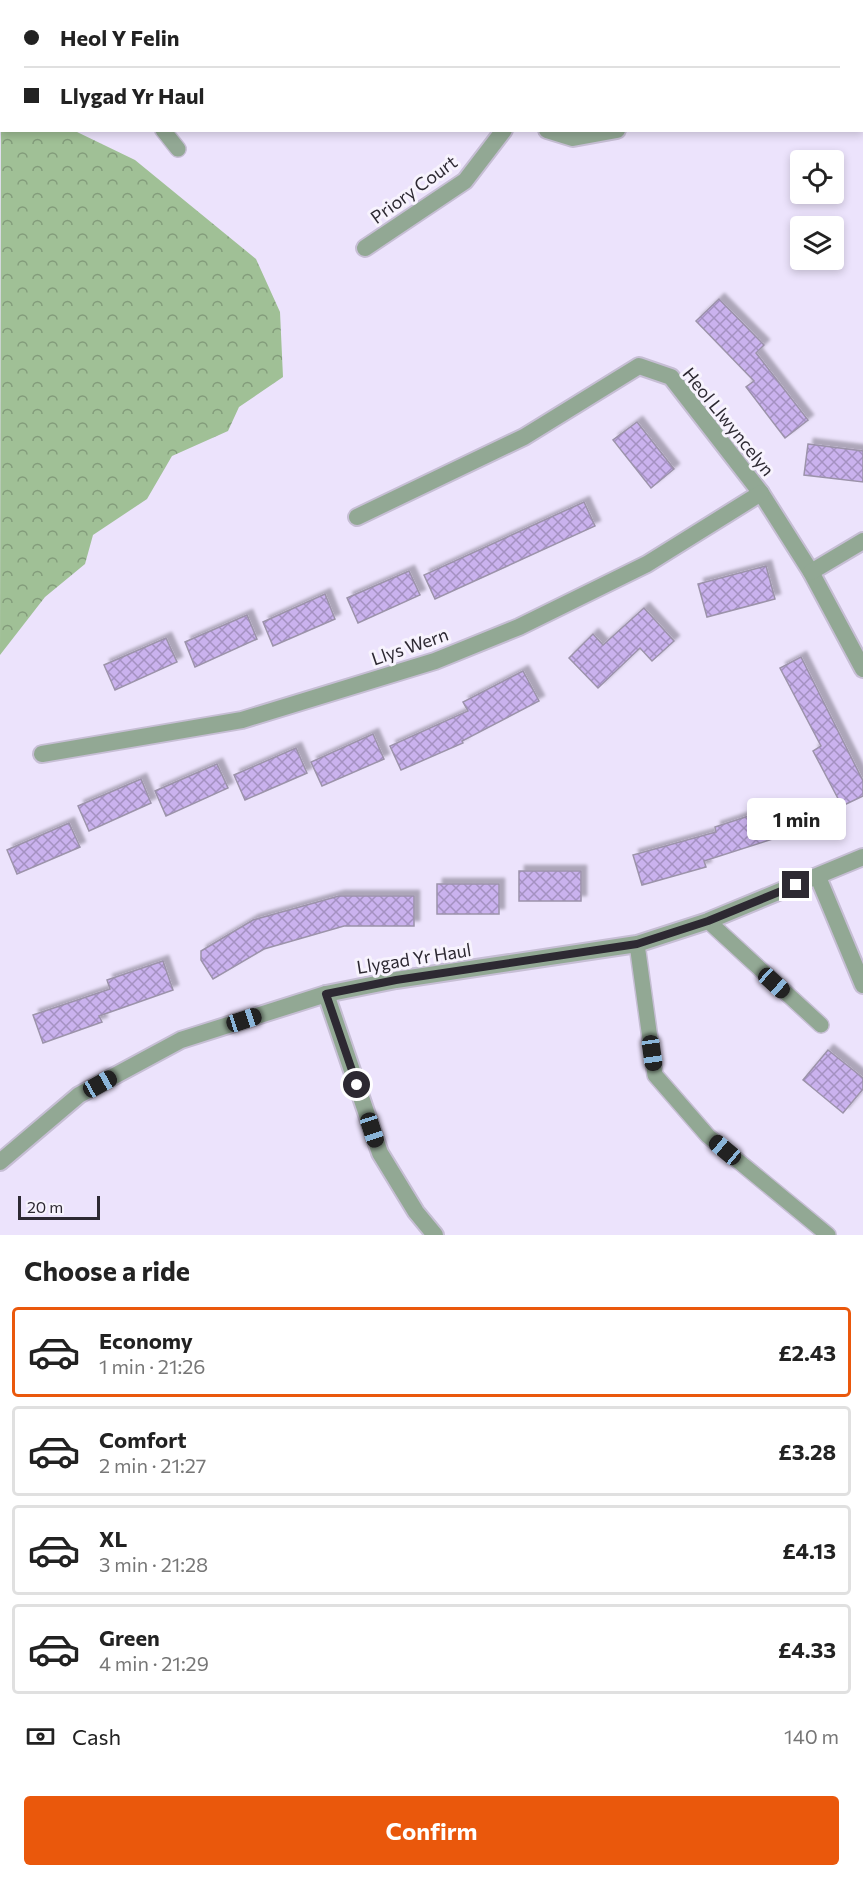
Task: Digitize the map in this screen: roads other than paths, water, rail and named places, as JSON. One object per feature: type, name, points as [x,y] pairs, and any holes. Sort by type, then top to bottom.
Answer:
[{"type":"street","name":"Priory Court","points":[[364,248],[465,181],[502,132]]},
{"type":"street","points":[[554,132],[573,138],[606,132]]},
{"type":"street","name":"Heol Llwyncelyn","points":[[357,517],[524,437],[639,366],[671,377],[760,493],[811,572],[863,669]]},
{"type":"street","name":"Llys Wern","points":[[42,754],[242,720],[435,661],[519,627],[647,564],[760,493]]},
{"type":"street","points":[[811,572],[863,541]]},
{"type":"street","name":"Llygad Yr Haul","points":[[0,1162],[80,1095],[182,1040],[326,994],[396,980],[637,944],[708,921],[863,857]]},
{"type":"street","points":[[818,876],[863,985]]},
{"type":"street","points":[[326,994],[380,1153],[416,1212],[435,1235]]},
{"type":"lane","points":[[165,132],[178,149]]},
{"type":"lane","points":[[708,921],[821,1025]]},
{"type":"lane","points":[[637,944],[655,1075],[708,1136],[828,1235]]}]
